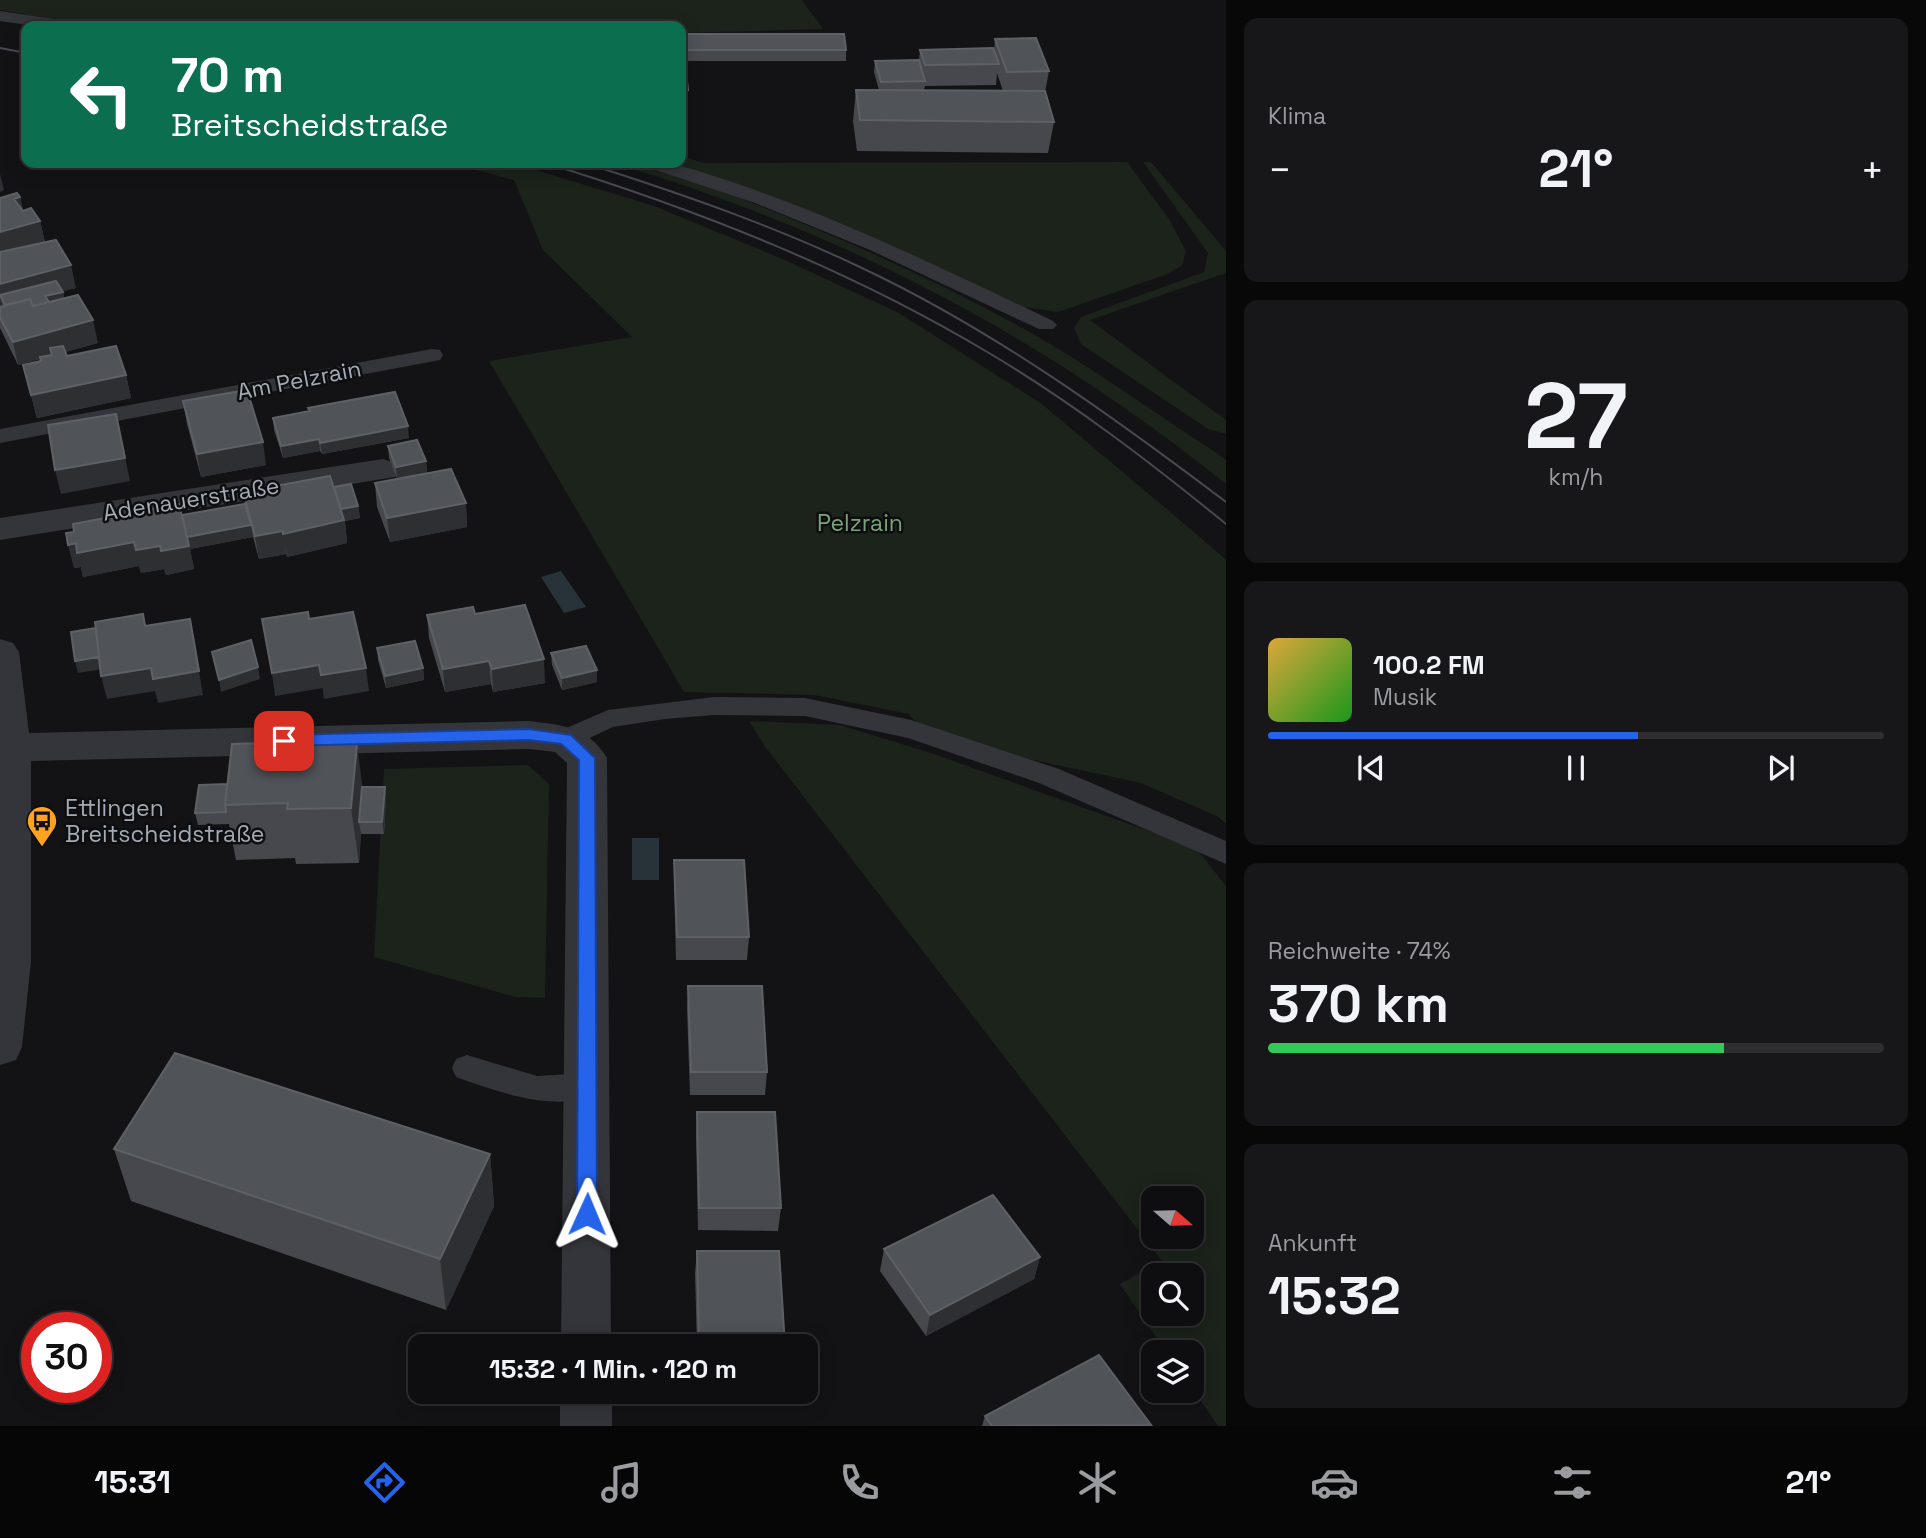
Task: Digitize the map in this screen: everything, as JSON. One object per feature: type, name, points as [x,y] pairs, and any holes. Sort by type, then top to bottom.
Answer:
[{"type":"street","name":"Adenauerstraße","points":[[0,528],[383,470]]},
{"type":"street","points":[[0,652],[11,747],[9,961],[0,1047]]},
{"type":"street","points":[[11,747],[529,735],[566,739],[587,758],[586,1334]]},
{"type":"street","points":[[586,1404],[586,1426]]},
{"type":"lane","points":[[0,16],[34,21]]},
{"type":"lane","points":[[669,168],[762,199],[826,225],[1046,325]]},
{"type":"lane","name":"Am Pelzrain","points":[[0,436],[432,355]]},
{"type":"lane","points":[[566,739],[597,722],[630,714],[714,706],[805,707],[911,729],[1049,776],[1226,853]]},
{"type":"lane","points":[[467,1068],[537,1089],[588,1086]]},
{"type":"green space","points":[[0,0],[802,0],[823,29],[686,33],[686,21],[61,21],[0,10]]},
{"type":"green space","points":[[686,158],[704,163],[1127,162],[1169,219],[1186,251],[1182,266],[1165,275],[1058,312],[1023,307],[734,184],[686,168]]},
{"type":"green space","points":[[1143,162],[1151,162],[1226,251],[1226,273],[1090,320],[1226,420],[1226,434],[1208,429],[1081,344],[1074,328],[1081,317],[1204,272],[1208,253]]},
{"type":"green space","name":"Pelzrain","points":[[469,168],[529,168],[654,206],[785,260],[899,313],[1042,404],[1226,560],[1226,824],[1219,817],[1141,783],[1020,757],[920,726],[909,714],[814,695],[684,692],[489,361],[632,337],[543,250],[514,180]]},
{"type":"green space","points":[[629,168],[667,171],[721,190],[859,248],[995,313],[1076,359],[1226,460],[1226,484],[1156,430],[1085,381],[936,293],[858,255],[697,190]]},
{"type":"green space","points":[[749,721],[840,725],[934,754],[1196,848],[1226,886],[1226,1426],[1218,1426],[1202,1403],[1204,1340],[1158,1340],[1149,1326],[1204,1326],[1204,1263],[1158,1263],[1162,1261],[1154,1250],[1204,1250],[1204,1186],[1141,1186],[1141,1234],[766,748]]},
{"type":"green space","points":[[528,765],[549,784],[545,998],[515,997],[374,957],[384,769]]},
{"type":"green space","points":[[1141,1272],[1141,1315],[1120,1284]]},
{"type":"shaded area","points":[[561,571],[586,607],[564,613],[541,577]]},
{"type":"shaded area","points":[[632,838],[659,838],[659,880],[632,880]]},
{"type":"building","points":[[686,34],[844,34],[846,50],[686,50]]},
{"type":"building","points":[[1036,38],[1049,71],[1007,72],[995,39]]},
{"type":"building","points":[[993,48],[999,64],[925,65],[920,50]]},
{"type":"building","points":[[919,60],[925,81],[881,82],[875,61]]},
{"type":"building","points":[[856,90],[1045,91],[1054,122],[860,120]]},
{"type":"building","points":[[17,193],[20,197],[14,199],[23,211],[31,208],[40,221],[0,232],[0,198]]},
{"type":"building","points":[[56,240],[71,265],[0,284],[0,252]]},
{"type":"building","points":[[56,281],[63,292],[45,296],[49,302],[33,306],[30,299],[5,305],[0,295]]},
{"type":"building","points":[[78,295],[93,320],[13,342],[0,318],[0,307],[30,299],[33,306]]},
{"type":"building","points":[[63,346],[67,356],[116,346],[126,375],[31,395],[23,365],[41,361],[40,357],[52,355],[50,348]]},
{"type":"building","points":[[247,390],[263,442],[197,454],[183,401]]},
{"type":"building","points":[[395,392],[408,426],[320,443],[319,439],[281,446],[273,418],[310,411],[308,408]]},
{"type":"building","points":[[116,414],[125,458],[55,470],[48,425]]},
{"type":"building","points":[[417,440],[426,461],[396,467],[388,446]]},
{"type":"building","points":[[451,469],[466,503],[387,518],[375,483]]},
{"type":"building","points":[[330,476],[344,520],[283,534],[283,531],[255,536],[243,492]]},
{"type":"building","points":[[351,484],[358,506],[341,509],[334,487]]},
{"type":"building","points":[[179,504],[189,546],[161,551],[160,546],[136,550],[134,542],[77,553],[76,543],[68,545],[66,533],[74,532],[73,524]]},
{"type":"building","points":[[245,504],[251,525],[187,537],[182,515]]},
{"type":"building","points":[[525,605],[544,659],[492,669],[489,661],[443,669],[427,615],[473,607],[475,614]]},
{"type":"building","points":[[308,612],[309,619],[353,612],[366,668],[321,675],[319,665],[272,673],[262,619]]},
{"type":"building","points":[[143,614],[145,626],[190,619],[199,671],[153,679],[151,668],[101,676],[95,622]]},
{"type":"building","points":[[96,628],[99,657],[75,661],[71,632]]},
{"type":"building","points":[[251,640],[258,667],[219,680],[212,652]]},
{"type":"building","points":[[415,641],[423,668],[385,676],[377,648]]},
{"type":"building","points":[[586,646],[597,670],[562,678],[551,653]]},
{"type":"building","points":[[294,742],[293,746],[357,744],[351,808],[287,809],[288,803],[225,805],[232,744]]},
{"type":"building","points":[[227,784],[226,812],[195,813],[199,785]]},
{"type":"building","points":[[362,787],[385,787],[382,822],[359,822]]},
{"type":"building","points":[[674,860],[744,860],[749,937],[677,937]]},
{"type":"building","points":[[688,986],[762,986],[767,1072],[691,1072]]},
{"type":"building","points":[[175,1053],[490,1154],[440,1259],[114,1149]]},
{"type":"building","points":[[697,1112],[775,1112],[781,1208],[699,1208]]},
{"type":"building","points":[[993,1195],[1040,1257],[930,1315],[884,1249]]},
{"type":"building","points":[[697,1251],[779,1251],[784,1334],[699,1334]]},
{"type":"building","points":[[1099,1355],[1151,1425],[992,1426],[985,1416]]},
{"type":"tram line","points":[[0,48],[21,52]]},
{"type":"tram line","points":[[561,168],[661,201],[774,245],[829,269],[936,323],[1020,372],[1081,413],[1226,524]]},
{"type":"tram line","points":[[600,168],[760,224],[828,252],[911,292],[1050,376],[1139,437],[1226,502]]},
{"type":"place","name":"Ettlingen Breitscheidstraße","points":[[42,848]]},
{"type":"route","points":[[284,741],[529,735],[566,739],[587,758],[587,1214]]}]
